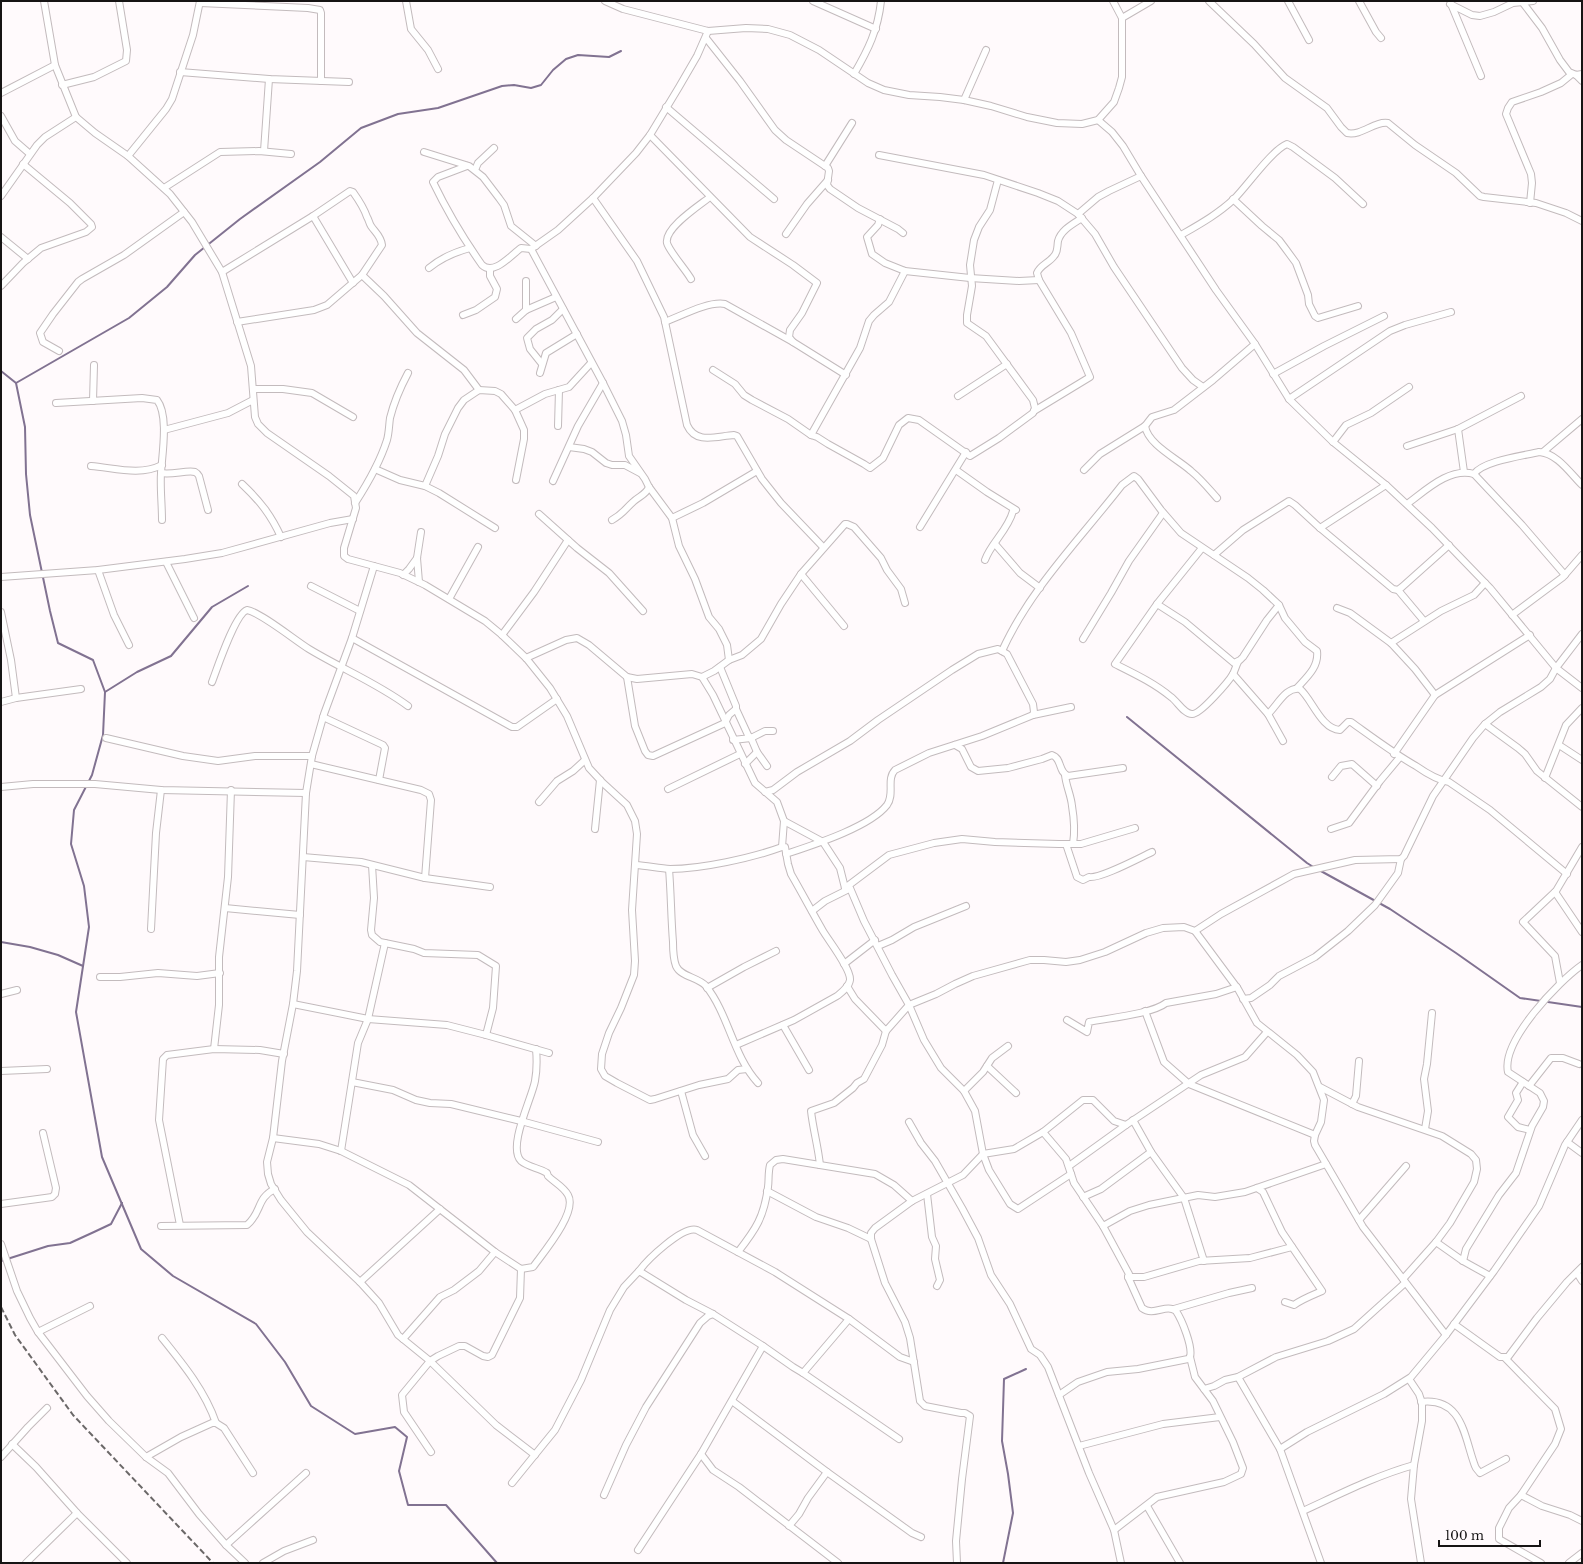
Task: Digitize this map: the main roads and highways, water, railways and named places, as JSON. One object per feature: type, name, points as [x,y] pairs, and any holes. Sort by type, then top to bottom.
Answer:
[{"type":"waterway","points":[[16,383],[129,318],[167,287],[195,255],[240,219],[320,162],[361,128],[398,114],[438,108],[502,86],[514,85],[531,88],[541,85],[553,70],[566,59],[578,55],[609,57],[621,51]]},
{"type":"waterway","points":[[1,371],[16,383],[25,427],[26,474],[30,515],[58,643],[93,660],[105,692],[103,735],[92,775],[74,810],[71,844],[84,886],[89,927],[76,1012],[102,1157],[141,1249],[173,1276],[256,1324],[285,1362],[311,1406],[355,1434],[395,1427],[407,1437],[399,1471],[408,1505],[446,1505],[497,1563]]},
{"type":"waterway","points":[[105,692],[137,672],[171,656],[212,607],[248,586]]},
{"type":"waterway","points":[[1127,717],[1315,868]]},
{"type":"waterway","points":[[1319,870],[1390,909],[1520,998],[1582,1007]]},
{"type":"waterway","points":[[1,942],[30,947],[58,955],[83,966]]},
{"type":"waterway","points":[[1,1261],[48,1246],[70,1243],[111,1224],[122,1203]]},
{"type":"waterway","points":[[1003,1563],[1013,1513],[1002,1441],[1004,1379],[1026,1369]]},
{"type":"railway","points":[[1,1307],[15,1335],[73,1415],[213,1563]]}]
